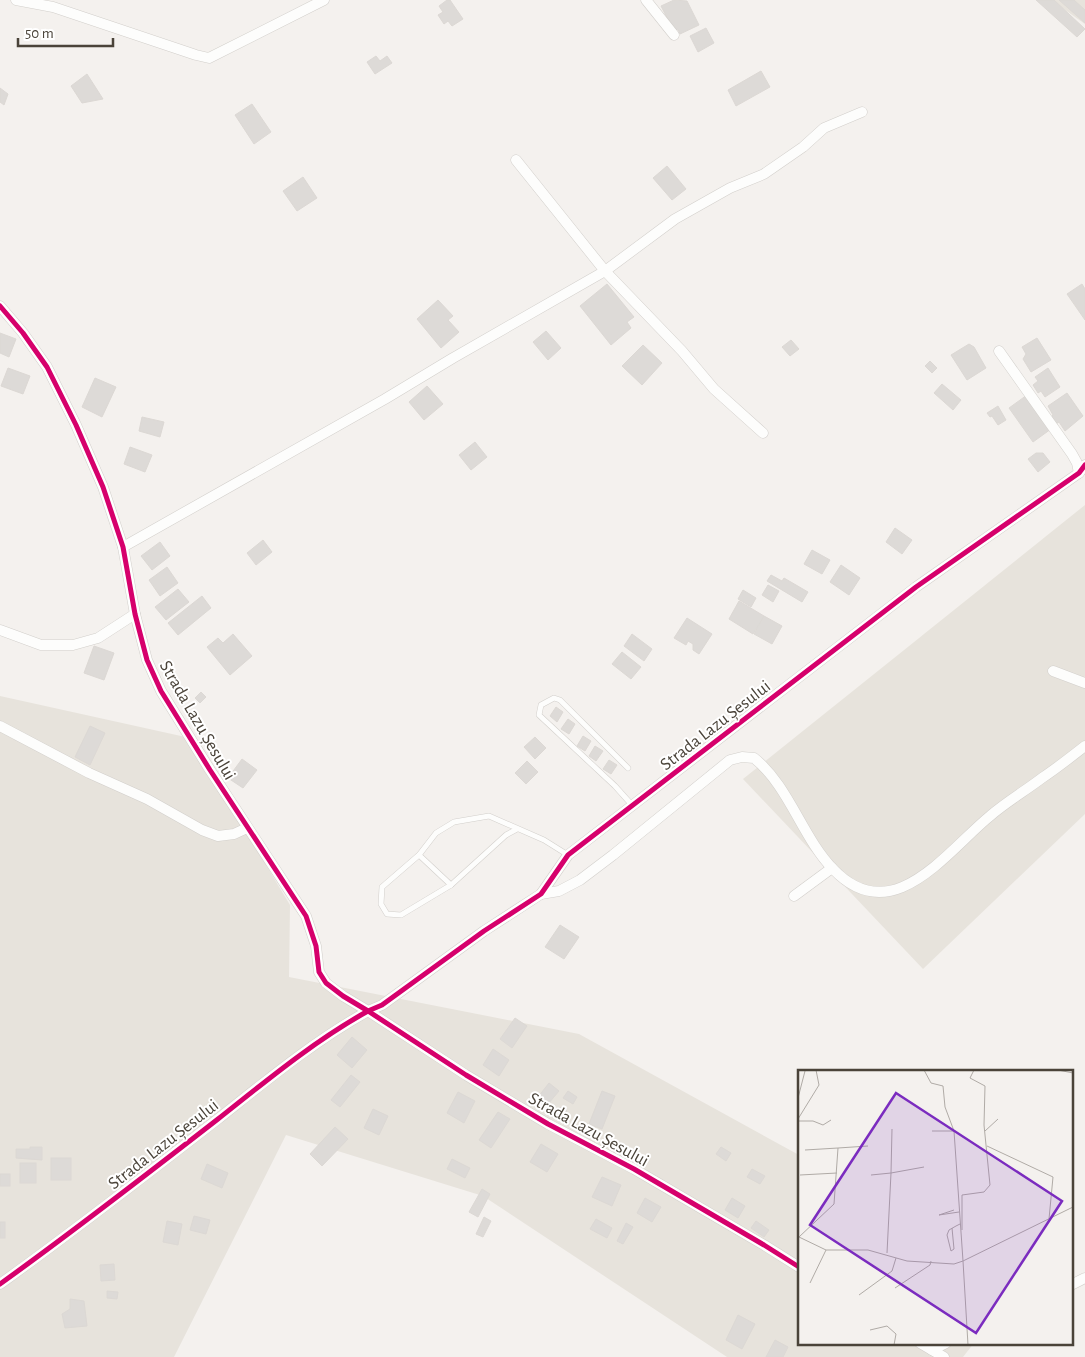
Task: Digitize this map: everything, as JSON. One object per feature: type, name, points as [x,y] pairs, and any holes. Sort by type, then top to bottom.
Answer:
[{"type":"street","points":[[16,0],[53,7],[209,58],[324,0]]},
{"type":"street","points":[[646,0],[674,35]]},
{"type":"street","points":[[123,547],[385,399],[605,271],[675,219],[730,188],[764,174],[803,147],[824,128],[862,112]]},
{"type":"street","points":[[516,160],[605,271],[682,351],[714,389],[763,433]]},
{"type":"street","name":"Strada Lazu Șesului","points":[[0,306],[23,333],[51,375],[76,425],[103,487],[123,547],[135,614],[147,660],[161,691],[247,828],[306,916],[316,946],[319,972],[326,983],[343,996],[466,1075],[532,1114],[634,1169],[798,1266]]},
{"type":"street","points":[[999,351],[1082,469]]},
{"type":"street","name":"Strada Lazu Șesului","points":[[0,1284],[67,1236],[298,1057],[343,1025],[382,1005],[476,936],[541,894],[568,855],[916,586],[1082,469]]},
{"type":"street","points":[[0,630],[41,645],[73,645],[98,638],[135,614]]},
{"type":"street","points":[[1053,671],[1085,684]]},
{"type":"street","points":[[0,726],[89,772],[147,799],[202,830],[218,836],[234,834],[247,828]]},
{"type":"street","name":"Strada Lazu Șesului","points":[[541,894],[559,891],[580,880],[730,760],[742,757],[754,758],[772,775],[826,862],[838,875],[858,887],[876,892],[893,890],[909,885],[921,878],[989,816],[1085,746]]},
{"type":"street","points":[[794,896],[832,868]]},
{"type":"street","points":[[1072,1284],[1085,1278]]},
{"type":"street","points":[[922,1344],[944,1357]]},
{"type":"street","points":[[932,1350],[944,1344]]},
{"type":"lane","points":[[628,768],[560,700],[554,698],[541,705],[539,715],[615,786],[632,806]]},
{"type":"lane","points":[[517,829],[506,836],[451,885],[401,915],[387,914],[381,904],[382,887],[419,855],[436,833],[454,822],[489,816],[544,840],[568,855]]},
{"type":"lane","points":[[419,855],[451,885]]},
{"type":"shaded area","points":[[1051,0],[1085,0],[1085,24]]},
{"type":"shaded area","points":[[1085,505],[1085,814],[923,969],[743,779]]},
{"type":"shaded area","points":[[0,696],[190,738],[290,905],[289,977],[579,1034],[798,1154],[798,1344],[973,1344],[963,1357],[727,1357],[483,1196],[286,1135],[174,1357],[0,1357]]},
{"type":"building","points":[[450,0],[463,19],[452,26],[448,21],[444,24],[438,15],[443,12],[439,6]]},
{"type":"building","points":[[674,0],[687,1],[699,25],[680,34],[678,29],[674,31],[661,6]]},
{"type":"building","points":[[1036,0],[1054,0],[1085,29],[1077,37]]},
{"type":"building","points":[[1059,0],[1074,0],[1085,10],[1085,23]]},
{"type":"building","points":[[706,28],[714,43],[698,52],[690,36]]},
{"type":"building","points":[[376,56],[380,61],[387,56],[392,63],[375,74],[367,62]]},
{"type":"building","points":[[761,71],[770,87],[736,106],[728,90]]},
{"type":"building","points":[[87,74],[103,99],[82,103],[71,86]]},
{"type":"building","points":[[0,88],[8,94],[4,105],[0,102]]},
{"type":"building","points":[[252,104],[271,132],[254,144],[235,115]]},
{"type":"building","points":[[667,166],[686,189],[672,200],[653,178]]},
{"type":"building","points":[[303,177],[317,198],[297,211],[283,191]]},
{"type":"building","points":[[607,284],[634,317],[627,322],[631,328],[611,345],[580,306]]},
{"type":"building","points":[[1082,284],[1085,289],[1085,320],[1067,294]]},
{"type":"building","points":[[438,300],[453,316],[448,320],[459,332],[441,348],[417,319]]},
{"type":"building","points":[[546,331],[561,348],[548,360],[533,342]]},
{"type":"building","points":[[0,333],[16,339],[9,357],[0,353]]},
{"type":"building","points":[[1037,338],[1051,360],[1031,372],[1023,359],[1026,354],[1022,347]]},
{"type":"building","points":[[791,340],[799,349],[790,356],[782,347]]},
{"type":"building","points":[[969,344],[974,347],[986,368],[967,380],[951,355]]},
{"type":"building","points":[[643,345],[662,363],[642,385],[622,366]]},
{"type":"building","points":[[930,361],[937,368],[932,373],[925,366]]},
{"type":"building","points":[[8,368],[30,376],[23,394],[1,386]]},
{"type":"building","points":[[1048,368],[1060,387],[1045,397],[1041,391],[1038,393],[1033,385],[1038,381],[1035,377]]},
{"type":"building","points":[[95,378],[116,387],[102,417],[82,407]]},
{"type":"building","points":[[942,384],[961,400],[953,410],[934,393]]},
{"type":"building","points":[[427,386],[443,404],[424,420],[409,402]]},
{"type":"building","points":[[1067,393],[1083,416],[1065,431],[1059,422],[1056,424],[1051,417],[1053,415],[1048,406]]},
{"type":"building","points":[[1027,395],[1051,429],[1033,442],[1009,408]]},
{"type":"building","points":[[998,406],[1006,420],[998,425],[992,416],[990,417],[987,413]]},
{"type":"building","points":[[142,417],[164,422],[160,437],[139,431]]},
{"type":"building","points":[[475,442],[487,457],[471,470],[459,455]]},
{"type":"building","points":[[130,447],[152,455],[145,472],[124,464]]},
{"type":"building","points":[[1036,453],[1043,453],[1050,462],[1038,472],[1028,459]]},
{"type":"building","points":[[895,528],[912,540],[902,554],[886,542]]},
{"type":"building","points":[[263,540],[272,552],[256,565],[247,553]]},
{"type":"building","points":[[160,542],[170,556],[152,570],[141,556]]},
{"type":"building","points":[[812,550],[830,560],[822,574],[804,564]]},
{"type":"building","points":[[841,565],[860,578],[849,595],[830,582]]},
{"type":"building","points":[[167,567],[178,583],[160,596],[149,580]]},
{"type":"building","points":[[771,575],[782,581],[784,578],[808,592],[802,602],[767,581]]},
{"type":"building","points":[[768,585],[779,591],[773,602],[762,595]]},
{"type":"building","points":[[178,589],[189,602],[166,620],[155,607]]},
{"type":"building","points":[[743,590],[756,598],[751,607],[738,599]]},
{"type":"building","points":[[202,596],[211,608],[178,635],[168,623]]},
{"type":"building","points":[[739,601],[764,616],[753,634],[729,619]]},
{"type":"building","points":[[764,616],[782,626],[772,644],[754,634]]},
{"type":"building","points":[[687,618],[712,634],[699,654],[693,650],[693,644],[688,641],[686,645],[674,638]]},
{"type":"building","points":[[233,634],[252,656],[230,675],[207,647],[218,638],[223,643]]},
{"type":"building","points":[[632,634],[652,649],[644,661],[624,646]]},
{"type":"building","points":[[94,646],[114,653],[104,680],[84,673]]},
{"type":"building","points":[[622,652],[641,667],[631,679],[612,664]]},
{"type":"building","points":[[201,692],[206,697],[200,703],[195,698]]},
{"type":"building","points":[[556,707],[563,712],[557,722],[550,716]]},
{"type":"building","points":[[568,719],[575,724],[569,734],[561,729]]},
{"type":"building","points":[[90,726],[105,733],[90,765],[75,757]]},
{"type":"building","points":[[583,736],[591,741],[585,751],[577,746]]},
{"type":"building","points":[[535,737],[546,748],[535,759],[524,747]]},
{"type":"building","points":[[595,746],[603,751],[596,761],[589,756]]},
{"type":"building","points":[[242,759],[257,770],[243,788],[228,778]]},
{"type":"building","points":[[609,760],[617,765],[611,774],[603,769]]},
{"type":"building","points":[[527,761],[538,772],[526,784],[515,773]]},
{"type":"building","points":[[560,925],[579,937],[564,959],[545,947]]},
{"type":"building","points":[[515,1018],[527,1026],[512,1048],[500,1039]]},
{"type":"building","points":[[352,1037],[367,1050],[352,1068],[337,1055]]},
{"type":"building","points":[[493,1049],[509,1060],[499,1076],[483,1065]]},
{"type":"building","points":[[351,1075],[360,1082],[340,1107],[331,1100]]},
{"type":"building","points":[[549,1083],[559,1091],[548,1104],[538,1097]]},
{"type":"building","points":[[568,1091],[577,1097],[573,1104],[563,1098]]},
{"type":"building","points":[[602,1091],[615,1096],[602,1129],[589,1124]]},
{"type":"building","points":[[458,1092],[475,1101],[464,1123],[447,1113]]},
{"type":"building","points":[[560,1107],[567,1111],[562,1119],[555,1115]]},
{"type":"building","points":[[373,1109],[388,1116],[379,1135],[364,1128]]},
{"type":"building","points":[[498,1112],[510,1119],[491,1148],[479,1140]]},
{"type":"building","points":[[335,1127],[348,1139],[322,1166],[310,1154]]},
{"type":"building","points":[[541,1144],[558,1154],[547,1172],[530,1162]]},
{"type":"building","points":[[30,1147],[42,1147],[42,1160],[16,1158],[16,1149],[30,1149]]},
{"type":"building","points":[[721,1147],[731,1153],[726,1161],[716,1154]]},
{"type":"building","points":[[51,1158],[71,1158],[71,1180],[51,1180]]},
{"type":"building","points":[[452,1159],[470,1168],[465,1178],[447,1169]]},
{"type":"building","points":[[20,1163],[36,1163],[36,1183],[20,1183]]},
{"type":"building","points":[[207,1164],[228,1173],[222,1188],[201,1179]]},
{"type":"building","points":[[752,1169],[765,1176],[760,1184],[747,1177]]},
{"type":"building","points":[[0,1174],[10,1174],[10,1186],[0,1186]]},
{"type":"building","points":[[602,1177],[621,1185],[612,1206],[592,1197]]},
{"type":"building","points":[[482,1189],[490,1194],[478,1217],[469,1212]]},
{"type":"building","points":[[645,1198],[661,1207],[652,1222],[637,1213]]},
{"type":"building","points":[[732,1198],[745,1206],[738,1218],[725,1210]]},
{"type":"building","points":[[194,1216],[210,1220],[206,1234],[190,1230]]},
{"type":"building","points":[[484,1217],[491,1221],[483,1237],[476,1234]]},
{"type":"building","points":[[596,1219],[612,1228],[607,1238],[590,1229]]},
{"type":"building","points":[[167,1221],[182,1224],[178,1245],[163,1242]]},
{"type":"building","points":[[756,1221],[769,1230],[764,1237],[751,1228]]},
{"type":"building","points":[[0,1222],[5,1222],[5,1238],[0,1238]]},
{"type":"building","points":[[626,1223],[633,1227],[623,1244],[617,1241]]},
{"type":"building","points":[[114,1264],[115,1280],[101,1281],[100,1265]]},
{"type":"building","points":[[107,1291],[118,1292],[117,1299],[107,1298]]},
{"type":"building","points":[[70,1299],[84,1301],[87,1326],[65,1328],[62,1314],[70,1309]]},
{"type":"building","points":[[738,1315],[755,1324],[742,1349],[726,1340]]},
{"type":"building","points":[[775,1340],[788,1347],[783,1357],[766,1357]]},
{"type":"cycle path","points":[[0,306],[23,333],[47,367],[76,425],[103,487],[123,547],[135,614],[147,660],[161,691],[210,770],[306,916],[316,946],[319,972],[326,983],[368,1011],[382,1005],[484,931],[541,894],[568,855],[916,587],[1079,473],[1085,465]]},
{"type":"cycle path","points":[[0,1284],[110,1203],[291,1062],[329,1035],[368,1011],[466,1075],[548,1124],[634,1169],[798,1266]]}]
